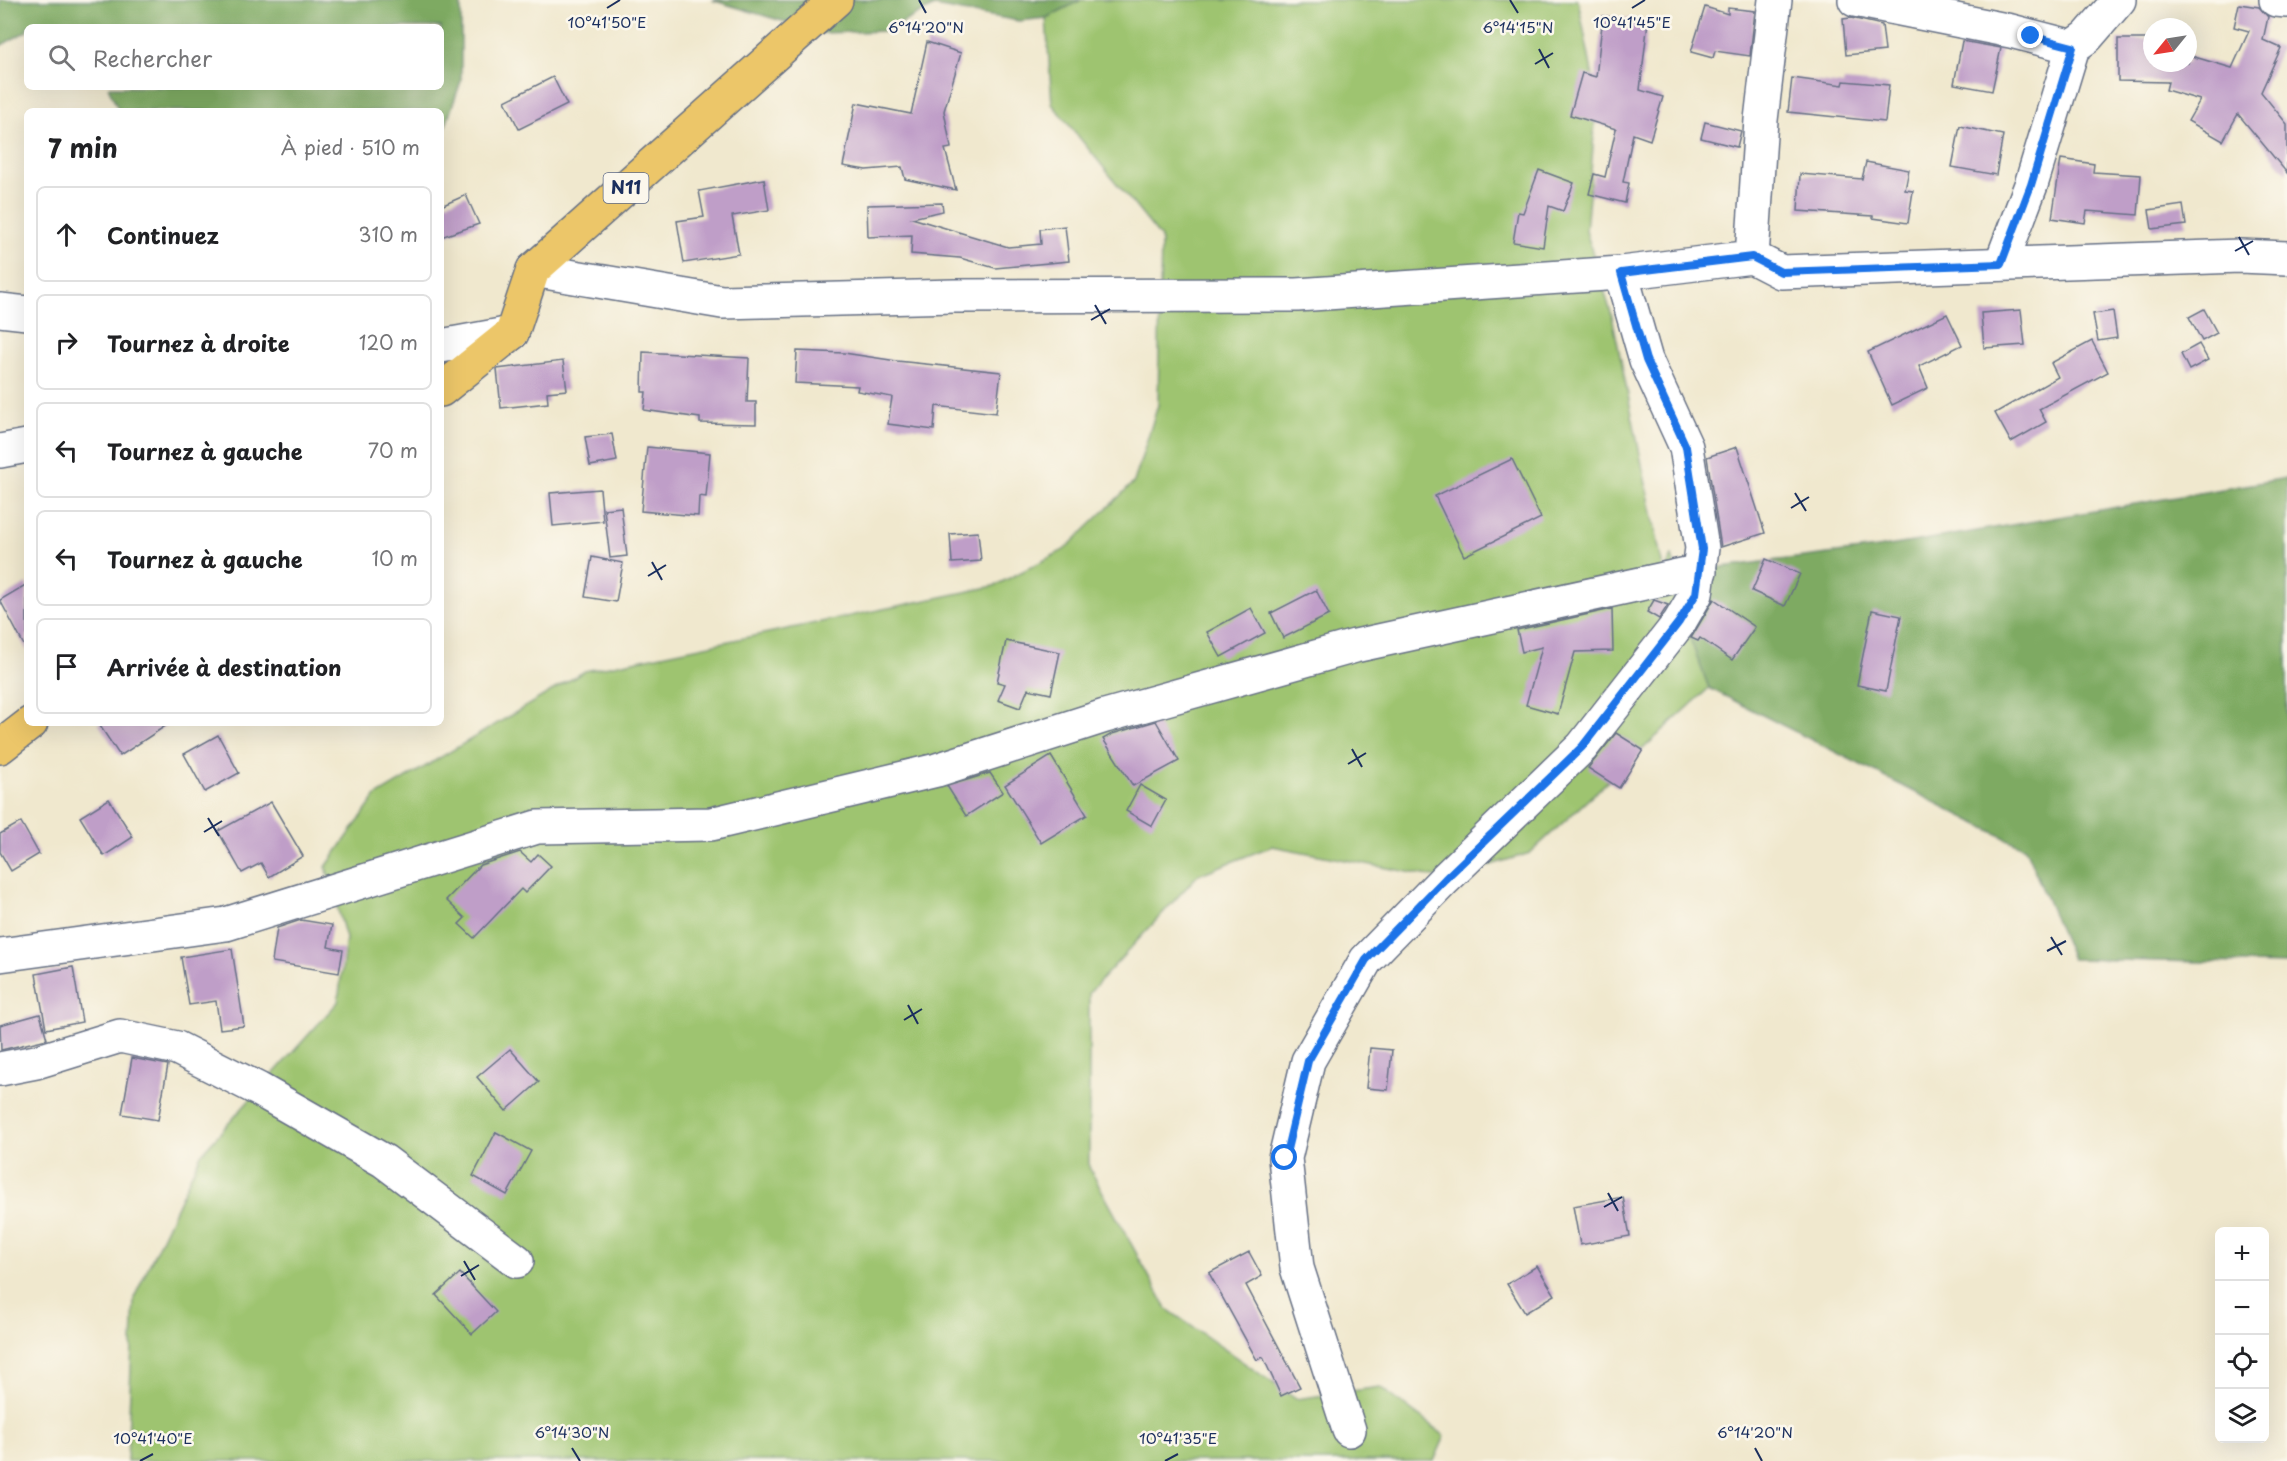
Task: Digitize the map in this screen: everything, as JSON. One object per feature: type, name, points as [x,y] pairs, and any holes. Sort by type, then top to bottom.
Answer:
[{"type":"highway","name":"N11","points":[[532,270],[836,0]]},
{"type":"highway","points":[[444,388],[512,333],[532,270]]},
{"type":"street","points":[[1752,257],[1761,120],[1774,0]]},
{"type":"street","points":[[1854,0],[2011,31],[2073,47]]},
{"type":"street","points":[[2001,264],[2031,185],[2073,47],[2087,37],[2119,0]]},
{"type":"street","points":[[2276,0],[2287,2]]},
{"type":"street","points":[[532,270],[722,302],[954,296],[1297,296],[1621,273],[1752,257],[1781,272],[2240,256],[2287,258]]},
{"type":"street","points":[[1349,1430],[1298,1268],[1285,1158],[1308,1061],[1366,960],[1445,879],[1582,747],[1679,622],[1696,594],[1702,549],[1686,447],[1646,360],[1621,273]]},
{"type":"street","points":[[0,310],[24,314]]},
{"type":"street","points":[[444,345],[512,333]]},
{"type":"street","points":[[0,451],[24,447]]},
{"type":"street","points":[[0,955],[226,924],[537,827],[711,824],[937,770],[1105,716],[1355,646],[1700,571]]},
{"type":"street","points":[[0,1069],[36,1062],[120,1036],[177,1048],[258,1089],[384,1161],[517,1261]]},
{"type":"green space","points":[[0,0],[461,0],[461,81],[444,130],[444,108],[118,108],[109,90],[444,90],[444,24],[48,24],[42,22],[24,24],[24,33],[0,46]]},
{"type":"green space","points":[[712,0],[1081,0],[1046,18],[1019,21],[934,6],[886,31],[822,33]]},
{"type":"green space","points":[[1081,0],[1578,0],[1597,98],[1586,231],[1612,316],[1664,573],[1672,556],[1709,688],[1530,853],[1445,879],[1272,846],[1198,875],[1089,993],[1089,1167],[1167,1309],[1296,1399],[1380,1387],[1445,1436],[1434,1461],[127,1461],[134,1298],[201,1154],[338,1002],[346,938],[326,867],[376,796],[585,671],[994,586],[1064,550],[1134,482],[1158,405],[1161,238],[1052,104],[1046,18]]},
{"type":"green space","points":[[2287,478],[2287,964],[2072,959],[2025,848],[1709,688],[1665,574],[1877,548]]},
{"type":"building","points":[[2239,4],[2259,7],[2268,17],[2263,40],[2281,48],[2261,92],[2287,124],[2287,173],[2238,114],[2223,141],[2188,121],[2200,100],[2166,90],[2168,82],[2118,81],[2118,39],[2143,39],[2143,72],[2197,72],[2197,58],[2232,68],[2249,31],[2234,27]]},
{"type":"building","points":[[1705,7],[1728,14],[1728,8],[1755,11],[1750,56],[1715,51],[1713,58],[1691,52]]},
{"type":"building","points":[[1603,16],[1648,21],[1640,90],[1663,97],[1650,140],[1633,134],[1623,182],[1629,183],[1625,203],[1589,194],[1594,174],[1605,177],[1616,129],[1570,115],[1582,73],[1596,77]]},
{"type":"building","points":[[1851,18],[1882,25],[1885,51],[1846,55],[1843,19]]},
{"type":"building","points":[[1962,41],[2001,48],[1992,91],[1954,84]]},
{"type":"building","points":[[927,42],[961,53],[944,111],[951,148],[945,149],[956,190],[905,179],[902,167],[866,170],[843,166],[856,103],[911,114]]},
{"type":"building","points":[[553,77],[567,105],[519,129],[505,101]]},
{"type":"building","points":[[1792,78],[1843,85],[1844,81],[1889,85],[1885,122],[1788,112]]},
{"type":"building","points":[[1705,122],[1741,131],[1737,147],[1701,138]]},
{"type":"building","points":[[1960,126],[2003,135],[1996,175],[1952,167]]},
{"type":"building","points":[[2061,159],[2094,164],[2093,172],[2141,175],[2138,215],[2087,211],[2085,223],[2052,218]]},
{"type":"building","points":[[1866,162],[1909,170],[1905,190],[1913,191],[1908,223],[1873,218],[1873,216],[1798,211],[1800,174],[1862,179]]},
{"type":"building","points":[[1539,170],[1574,183],[1563,211],[1549,206],[1543,247],[1513,242],[1518,212],[1523,213]]},
{"type":"building","points":[[764,179],[769,210],[732,216],[739,254],[684,263],[677,221],[704,217],[699,191]]},
{"type":"building","points":[[466,195],[479,224],[444,236],[444,205]]},
{"type":"building","points":[[942,203],[943,211],[912,218],[1008,247],[1041,244],[1040,229],[1065,226],[1069,261],[995,268],[960,258],[911,254],[912,235],[868,237],[867,205]]},
{"type":"building","points":[[2183,205],[2186,225],[2152,229],[2149,210]]},
{"type":"building","points":[[2204,309],[2217,333],[2202,341],[2189,317]]},
{"type":"building","points":[[2021,310],[2025,345],[1984,348],[1981,313]]},
{"type":"building","points":[[2113,311],[2117,338],[2098,341],[2093,314]]},
{"type":"building","points":[[1947,314],[1962,345],[1919,366],[1928,388],[1892,405],[1868,352]]},
{"type":"building","points":[[2092,341],[2108,372],[2039,409],[2046,422],[2011,442],[1995,413],[2058,377],[2051,363]]},
{"type":"building","points":[[2199,344],[2208,360],[2189,370],[2181,354]]},
{"type":"building","points":[[797,351],[844,353],[1001,372],[996,413],[936,406],[934,430],[888,424],[892,397],[857,391],[858,386],[795,383]]},
{"type":"building","points":[[643,352],[749,358],[747,402],[756,402],[756,424],[700,423],[700,418],[644,410],[646,392],[642,392]]},
{"type":"building","points":[[563,361],[567,390],[547,392],[548,403],[501,408],[497,369]]},
{"type":"building","points":[[612,434],[617,461],[590,466],[585,437]]},
{"type":"building","points":[[647,447],[710,453],[706,497],[699,496],[698,516],[641,511]]},
{"type":"building","points":[[1737,447],[1765,533],[1721,547],[1707,457]]},
{"type":"building","points":[[1512,459],[1541,518],[1464,556],[1435,496]]},
{"type":"building","points":[[600,489],[603,521],[553,526],[550,493]]},
{"type":"building","points":[[621,507],[627,556],[610,558],[604,509]]},
{"type":"building","points":[[978,532],[981,561],[952,563],[950,534]]},
{"type":"building","points":[[592,557],[623,563],[616,602],[585,597]]},
{"type":"building","points":[[1766,559],[1800,574],[1785,606],[1752,591]]},
{"type":"building","points":[[24,586],[24,645],[0,600]]},
{"type":"building","points":[[1316,590],[1329,615],[1283,638],[1271,613]]},
{"type":"building","points":[[1714,599],[1755,627],[1732,660],[1700,638],[1698,641],[1691,638]]},
{"type":"building","points":[[1654,600],[1668,605],[1659,619],[1647,612]]},
{"type":"building","points":[[1251,608],[1265,633],[1221,657],[1207,632]]},
{"type":"building","points":[[1612,609],[1613,651],[1575,652],[1558,714],[1526,705],[1542,647],[1522,652],[1517,630]]},
{"type":"building","points":[[1872,610],[1901,616],[1886,691],[1857,685]]},
{"type":"building","points":[[1006,641],[1060,652],[1051,694],[1028,689],[1020,708],[998,700],[1005,684],[997,682]]},
{"type":"building","points":[[1156,721],[1179,761],[1133,786],[1103,739],[1112,734]]},
{"type":"building","points":[[100,726],[165,726],[120,756]]},
{"type":"building","points":[[1616,733],[1643,750],[1619,788],[1588,768]]},
{"type":"building","points":[[218,735],[239,773],[205,792],[184,754]]},
{"type":"building","points":[[1051,756],[1087,815],[1041,843],[1005,785]]},
{"type":"building","points":[[990,773],[1003,792],[966,816],[947,786]]},
{"type":"building","points":[[1140,785],[1166,800],[1152,826],[1126,811]]},
{"type":"building","points":[[109,799],[133,837],[104,856],[80,817]]},
{"type":"building","points":[[271,802],[303,856],[269,877],[261,863],[242,873],[218,831]]},
{"type":"building","points":[[21,822],[39,854],[11,871],[0,852],[0,834]]},
{"type":"building","points":[[520,852],[531,862],[538,854],[551,866],[525,893],[521,889],[474,938],[459,924],[465,918],[446,900],[480,865]]},
{"type":"building","points":[[301,920],[332,925],[328,947],[343,950],[339,973],[272,962],[277,928]]},
{"type":"building","points":[[232,949],[244,1026],[220,1029],[216,1001],[189,1005],[181,957]]},
{"type":"building","points":[[73,967],[82,1022],[46,1029],[36,974]]},
{"type":"building","points":[[40,1014],[47,1039],[1,1050],[0,1025]]},
{"type":"building","points":[[1370,1048],[1392,1050],[1388,1090],[1366,1088]]},
{"type":"building","points":[[510,1049],[539,1082],[506,1111],[477,1077]]},
{"type":"building","points":[[132,1058],[168,1065],[158,1120],[122,1114]]},
{"type":"building","points":[[496,1132],[531,1151],[507,1195],[473,1176]]},
{"type":"building","points":[[1623,1197],[1630,1236],[1580,1245],[1573,1206]]},
{"type":"building","points":[[1249,1252],[1262,1276],[1246,1285],[1300,1387],[1281,1396],[1263,1357],[1257,1360],[1209,1273]]},
{"type":"building","points":[[1537,1266],[1555,1295],[1525,1313],[1507,1284]]},
{"type":"building","points":[[460,1273],[496,1312],[472,1334],[436,1295]]},
{"type":"route","points":[[1285,1158],[1308,1061],[1366,960],[1445,879],[1582,747],[1679,622],[1696,594],[1702,549],[1686,447],[1646,360],[1621,273],[1752,257],[1781,272],[2001,264],[2031,185],[2073,47],[2031,36]]}]
